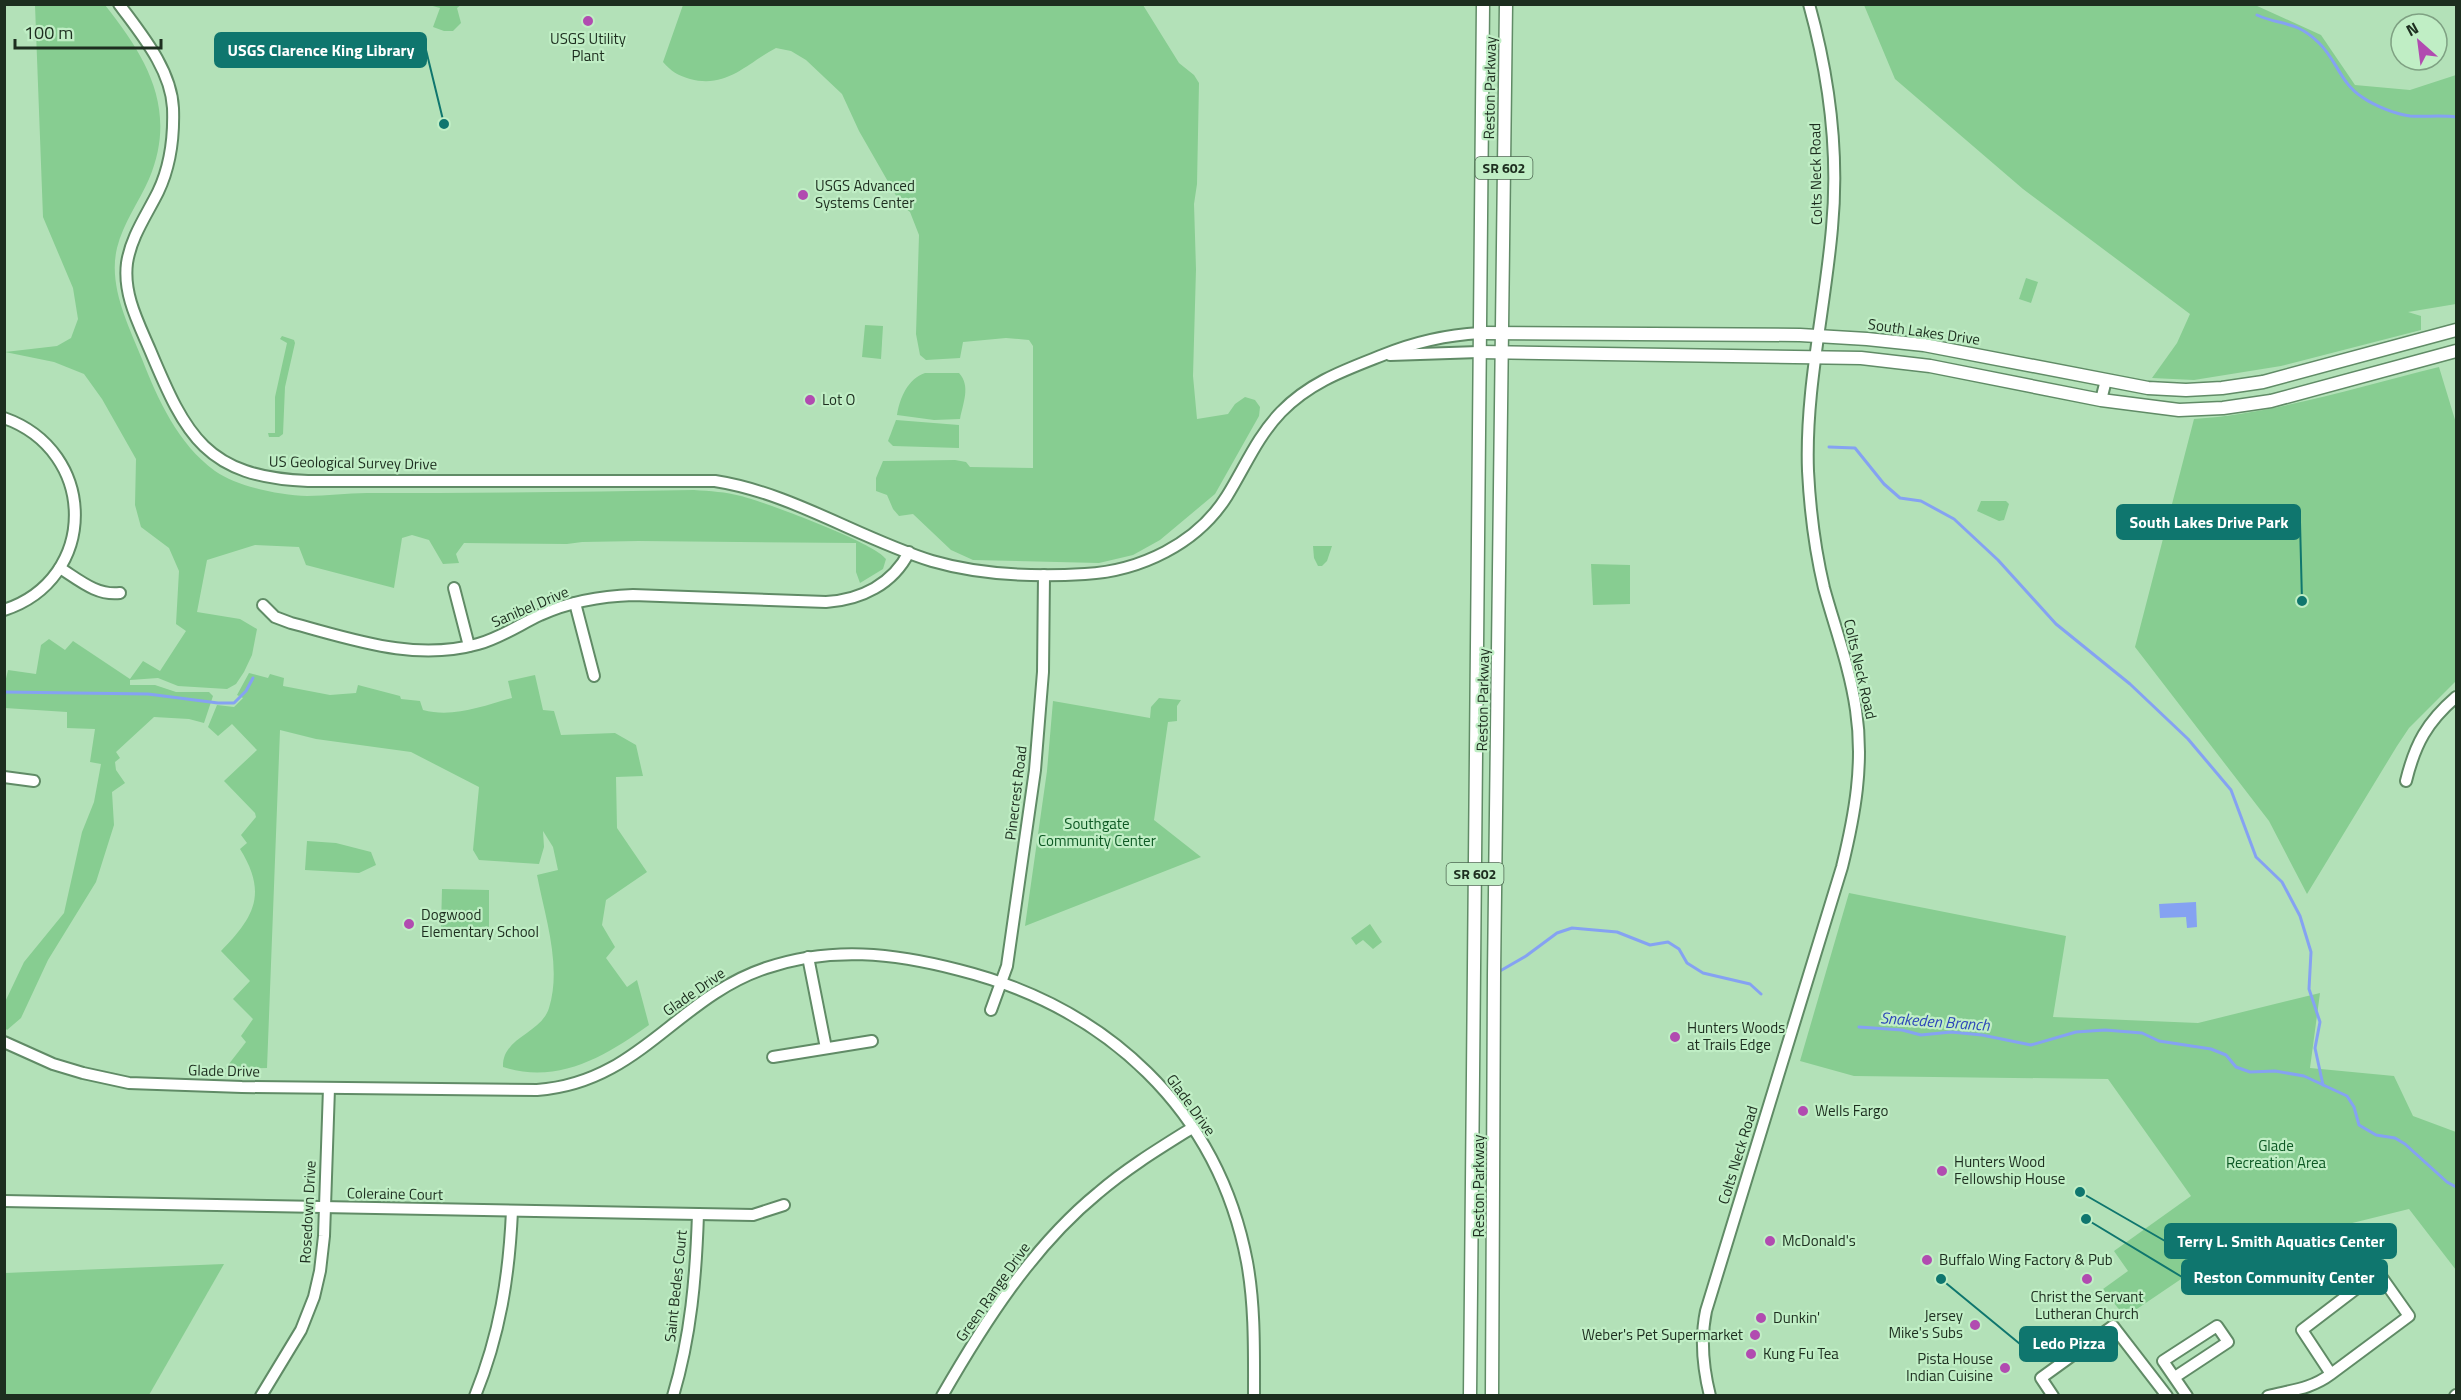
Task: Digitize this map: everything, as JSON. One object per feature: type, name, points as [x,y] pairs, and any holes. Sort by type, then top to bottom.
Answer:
[{"type":"main road","name":"Reston Parkway","points":[[1470,1395],[1483,4]]},
{"type":"main road","name":"Reston Parkway","points":[[1492,1395],[1506,4]]},
{"type":"main road","name":"South Lakes Drive","points":[[1479,333],[1819,336],[1924,345],[2170,390],[2222,388],[2263,382],[2457,330]]},
{"type":"main road","name":"South Lakes Drive","points":[[1479,352],[1816,356],[1873,359],[1930,366],[2101,400],[2179,410],[2246,405],[2457,351]]},
{"type":"street","name":"US Geological Survey Drive","points":[[119,4],[161,66],[168,83],[173,109],[171,144],[166,170],[134,237],[129,253],[128,293],[137,320],[178,413],[194,435],[216,456],[244,471],[274,479],[715,481],[765,492],[909,552]]},
{"type":"street","name":"Colts Neck Road","points":[[1710,1395],[1703,1343],[1706,1311],[1842,867],[1858,793],[1859,752],[1855,703],[1824,586],[1811,510],[1808,443],[1832,229],[1834,176],[1828,99],[1809,4]]},
{"type":"street","name":"South Lakes Drive","points":[[909,552],[968,569],[1044,575],[1093,574],[1118,570],[1150,560],[1197,530],[1217,510],[1261,437],[1283,410],[1303,393],[1336,373],[1427,339],[1479,333]]},
{"type":"street","name":"South Lakes Drive","points":[[1381,356],[1479,352]]},
{"type":"street","points":[[2101,400],[2106,380]]},
{"type":"street","points":[[4,418],[29,430],[59,459],[69,479],[76,517],[72,540],[60,568],[50,582],[31,598],[4,610]]},
{"type":"street","name":"Sanibel Drive","points":[[263,605],[281,620],[388,648],[425,652],[488,641],[547,613],[575,603],[626,595],[826,602],[846,600],[862,595],[884,582],[900,566],[909,552]]},
{"type":"street","points":[[60,568],[96,591],[107,594],[120,593]]},
{"type":"street","name":"Pinecrest Road","points":[[991,1010],[1003,982],[1038,741],[1043,672],[1044,575]]},
{"type":"street","points":[[454,588],[469,646]]},
{"type":"street","points":[[575,603],[594,676]]},
{"type":"street","points":[[2406,781],[2420,738],[2437,715],[2457,697]]},
{"type":"street","points":[[4,777],[34,781]]},
{"type":"street","name":"Glade Drive","points":[[4,1042],[53,1064],[129,1083],[546,1090],[577,1084],[601,1075],[626,1061],[693,1008],[731,983],[768,967],[808,957],[844,953],[890,955],[948,967],[1003,982],[1060,1007],[1108,1038],[1152,1078],[1192,1128],[1211,1160],[1227,1195],[1245,1252],[1253,1308],[1254,1395]]},
{"type":"street","points":[[808,957],[826,1048]]},
{"type":"street","points":[[773,1057],[872,1041]]},
{"type":"street","name":"Rosedown Drive","points":[[261,1395],[293,1345],[314,1297],[323,1250],[329,1088]]},
{"type":"street","name":"Green Range Drive","points":[[942,1395],[1020,1276],[1065,1223],[1108,1184],[1192,1128]]},
{"type":"street","name":"Coleraine Court","points":[[4,1201],[753,1215],[784,1205]]},
{"type":"street","points":[[475,1395],[501,1317],[510,1258],[512,1211]]},
{"type":"street","name":"Saint Bedes Court","points":[[673,1395],[686,1348],[692,1306],[698,1214]]},
{"type":"street","points":[[2268,1395],[2316,1385],[2331,1374],[2409,1316],[2378,1272],[2302,1330],[2331,1374]]},
{"type":"street","points":[[2053,1395],[2041,1378],[2113,1326],[2167,1395]]},
{"type":"street","points":[[2175,1377],[2229,1342],[2217,1326],[2163,1361],[2187,1395]]},
{"type":"green space","points":[[35,5],[105,5],[134,45],[154,86],[159,108],[160,130],[157,154],[149,179],[127,221],[117,248],[115,276],[117,291],[131,332],[162,405],[190,448],[224,477],[259,489],[307,496],[367,493],[694,490],[724,493],[795,514],[862,543],[886,559],[883,569],[860,583],[856,572],[856,543],[639,541],[567,544],[464,543],[456,554],[459,563],[443,564],[429,540],[412,535],[402,538],[394,588],[306,565],[299,547],[255,545],[207,560],[197,612],[240,619],[257,629],[252,655],[236,684],[227,689],[178,686],[158,678],[130,680],[130,685],[155,685],[176,692],[209,692],[213,696],[204,723],[189,719],[154,717],[116,752],[120,758],[115,762],[116,770],[125,783],[112,792],[114,825],[96,882],[48,960],[21,1018],[7,1030],[5,1028],[5,1002],[24,962],[64,913],[82,832],[94,802],[101,764],[90,762],[95,729],[67,728],[67,712],[5,708],[5,683],[8,670],[36,674],[41,645],[49,639],[65,650],[73,641],[130,679],[143,661],[160,671],[186,631],[176,624],[179,571],[169,548],[141,527],[135,505],[136,459],[102,399],[84,374],[54,362],[5,352],[57,346],[71,338],[78,319],[73,288],[43,217]]},
{"type":"green space","points":[[429,5],[461,5],[457,8],[461,23],[453,31],[433,27],[440,8]]},
{"type":"green space","points":[[683,5],[1143,5],[1179,63],[1194,75],[1199,83],[1197,184],[1194,204],[1196,269],[1193,376],[1197,419],[1228,414],[1235,404],[1245,397],[1255,400],[1260,407],[1259,416],[1215,494],[1160,540],[1133,555],[1099,563],[973,560],[951,550],[913,514],[899,516],[887,495],[876,491],[876,478],[883,461],[955,460],[966,462],[970,467],[1033,468],[1033,346],[1029,340],[1006,338],[963,342],[960,358],[926,360],[920,355],[916,334],[919,235],[910,212],[902,206],[859,131],[842,94],[806,60],[791,51],[776,48],[726,78],[703,81],[690,79],[672,71],[663,62]]},
{"type":"green space","points":[[1864,5],[2255,5],[2321,35],[2355,85],[2410,90],[2456,75],[2456,304],[2408,312],[2421,316],[2421,330],[2281,366],[2194,380],[2152,378],[2177,343],[2190,314],[2023,189],[1895,79]]},
{"type":"green space","points":[[2026,278],[2038,282],[2031,303],[2019,299]]},
{"type":"green space","points":[[865,325],[883,326],[881,359],[862,357]]},
{"type":"green space","points":[[282,336],[294,340],[295,343],[285,387],[283,434],[279,437],[269,437],[268,433],[275,433],[275,397],[287,343],[280,339]]},
{"type":"green space","points":[[2439,367],[2456,423],[2456,681],[2409,728],[2307,894],[2269,821],[2135,647],[2194,419],[2287,405]]},
{"type":"green space","points":[[925,373],[959,373],[963,378],[965,389],[960,419],[934,420],[897,415],[900,402],[909,384]]},
{"type":"green space","points":[[896,420],[959,425],[959,448],[893,446],[888,441]]},
{"type":"green space","points":[[1981,501],[2006,501],[2009,504],[2004,520],[1999,521],[1977,511]]},
{"type":"green space","points":[[1313,546],[1332,546],[1327,561],[1322,566],[1318,566],[1314,558]]},
{"type":"green space","points":[[1591,564],[1630,565],[1630,604],[1593,605]]},
{"type":"green space","points":[[249,673],[268,678],[270,674],[284,678],[283,686],[330,695],[356,693],[358,685],[400,696],[401,699],[420,701],[423,710],[445,713],[468,710],[512,698],[508,681],[535,675],[543,710],[554,711],[561,735],[615,733],[636,745],[643,776],[616,777],[617,828],[647,872],[606,900],[602,925],[615,947],[606,958],[627,987],[637,980],[649,1025],[598,1057],[562,1070],[523,1072],[503,1067],[504,1057],[509,1049],[545,1017],[553,992],[551,942],[537,875],[558,870],[553,847],[543,831],[544,847],[539,864],[479,860],[473,850],[479,787],[411,752],[316,739],[280,730],[267,1068],[225,1069],[246,1042],[241,1036],[253,1019],[233,999],[250,981],[221,951],[242,927],[253,904],[255,892],[253,879],[249,865],[240,849],[247,843],[241,835],[256,817],[255,813],[224,781],[257,750],[232,724],[218,736],[208,727],[217,705],[234,707],[243,698],[237,695]]},
{"type":"green space","name":"Southgate Community Center","points":[[1159,698],[1181,700],[1177,706],[1177,721],[1168,722],[1154,820],[1201,857],[1025,926],[1047,771],[1053,701],[1150,718],[1151,707]]},
{"type":"green space","points":[[307,841],[336,843],[371,852],[376,865],[359,873],[305,870]]},
{"type":"green space","points":[[442,889],[489,890],[489,927],[441,927]]},
{"type":"green space","name":"Glade Recreation Area","points":[[1849,893],[2066,936],[2053,1017],[2198,1023],[2320,993],[2310,1068],[2394,1076],[2413,1116],[2456,1132],[2456,1270],[2409,1209],[2336,1227],[2277,1270],[2190,1273],[2125,1317],[2103,1289],[2128,1271],[2114,1251],[2191,1196],[2108,1079],[1854,1076],[1800,1061]]},
{"type":"green space","points":[[1370,924],[1382,942],[1373,949],[1363,940],[1356,945],[1351,938]]},
{"type":"green space","points":[[224,1264],[149,1395],[5,1395],[5,1273]]},
{"type":"water","points":[[2196,902],[2197,927],[2187,928],[2186,917],[2160,918],[2159,904]]},
{"type":"waterway","points":[[2257,15],[2296,27],[2311,36],[2325,49],[2355,92],[2373,103],[2410,116],[2456,117]]},
{"type":"waterway","points":[[1829,447],[1855,448],[1884,484],[1900,498],[1921,501],[1954,519],[1998,560],[2056,624],[2130,684],[2188,739],[2231,790],[2256,857],[2282,882],[2300,916],[2311,952],[2309,989],[2320,1022],[2315,1048],[2323,1085]]},
{"type":"waterway","points":[[4,692],[148,694],[234,703],[246,691],[253,678]]},
{"type":"waterway","name":"Snakeden Branch","points":[[1500,971],[1526,956],[1557,933],[1572,928],[1617,932],[1650,945],[1668,942],[1679,949],[1687,963],[1703,973],[1750,984],[1761,994]]},
{"type":"waterway","name":"Snakeden Branch","points":[[1859,1027],[1902,1030],[1921,1035],[1951,1032],[1982,1035],[2031,1045],[2076,1032],[2105,1030],[2142,1033],[2159,1041],[2211,1049],[2226,1055],[2236,1067],[2250,1072],[2275,1071],[2304,1076],[2347,1096],[2354,1107],[2359,1125],[2376,1135],[2395,1138],[2405,1144],[2447,1182],[2456,1187]]},
{"type":"place","name":"USGS Utility Plant","points":[[588,21]]},
{"type":"place","name":"USGS Clarence King Library","points":[[444,124]]},
{"type":"place","name":"USGS Advanced Systems Center","points":[[803,195]]},
{"type":"place","name":"Lot O","points":[[810,400]]},
{"type":"place","name":"South Lakes Drive Park","points":[[2302,601]]},
{"type":"place","name":"Dogwood Elementary School","points":[[409,924]]},
{"type":"place","name":"Hunters Woods at Trails Edge","points":[[1675,1037]]},
{"type":"place","name":"Wells Fargo","points":[[1803,1111]]},
{"type":"place","name":"Hunters Wood Fellowship House","points":[[1942,1171]]},
{"type":"place","name":"Terry L. Smith Aquatics Center","points":[[2080,1192]]},
{"type":"place","name":"Reston Community Center","points":[[2086,1219]]},
{"type":"place","name":"McDonald's","points":[[1770,1241]]},
{"type":"place","name":"Buffalo Wing Factory & Pub","points":[[1927,1260]]},
{"type":"place","name":"Ledo Pizza","points":[[1941,1279]]},
{"type":"place","name":"Christ the Servant Lutheran Church","points":[[2087,1279]]},
{"type":"place","name":"Dunkin'","points":[[1761,1318]]},
{"type":"place","name":"Jersey Mike's Subs","points":[[1975,1325]]},
{"type":"place","name":"Weber's Pet Supermarket","points":[[1755,1335]]},
{"type":"place","name":"Kung Fu Tea","points":[[1751,1354]]},
{"type":"place","name":"Pista House Indian Cuisine","points":[[2005,1368]]}]
